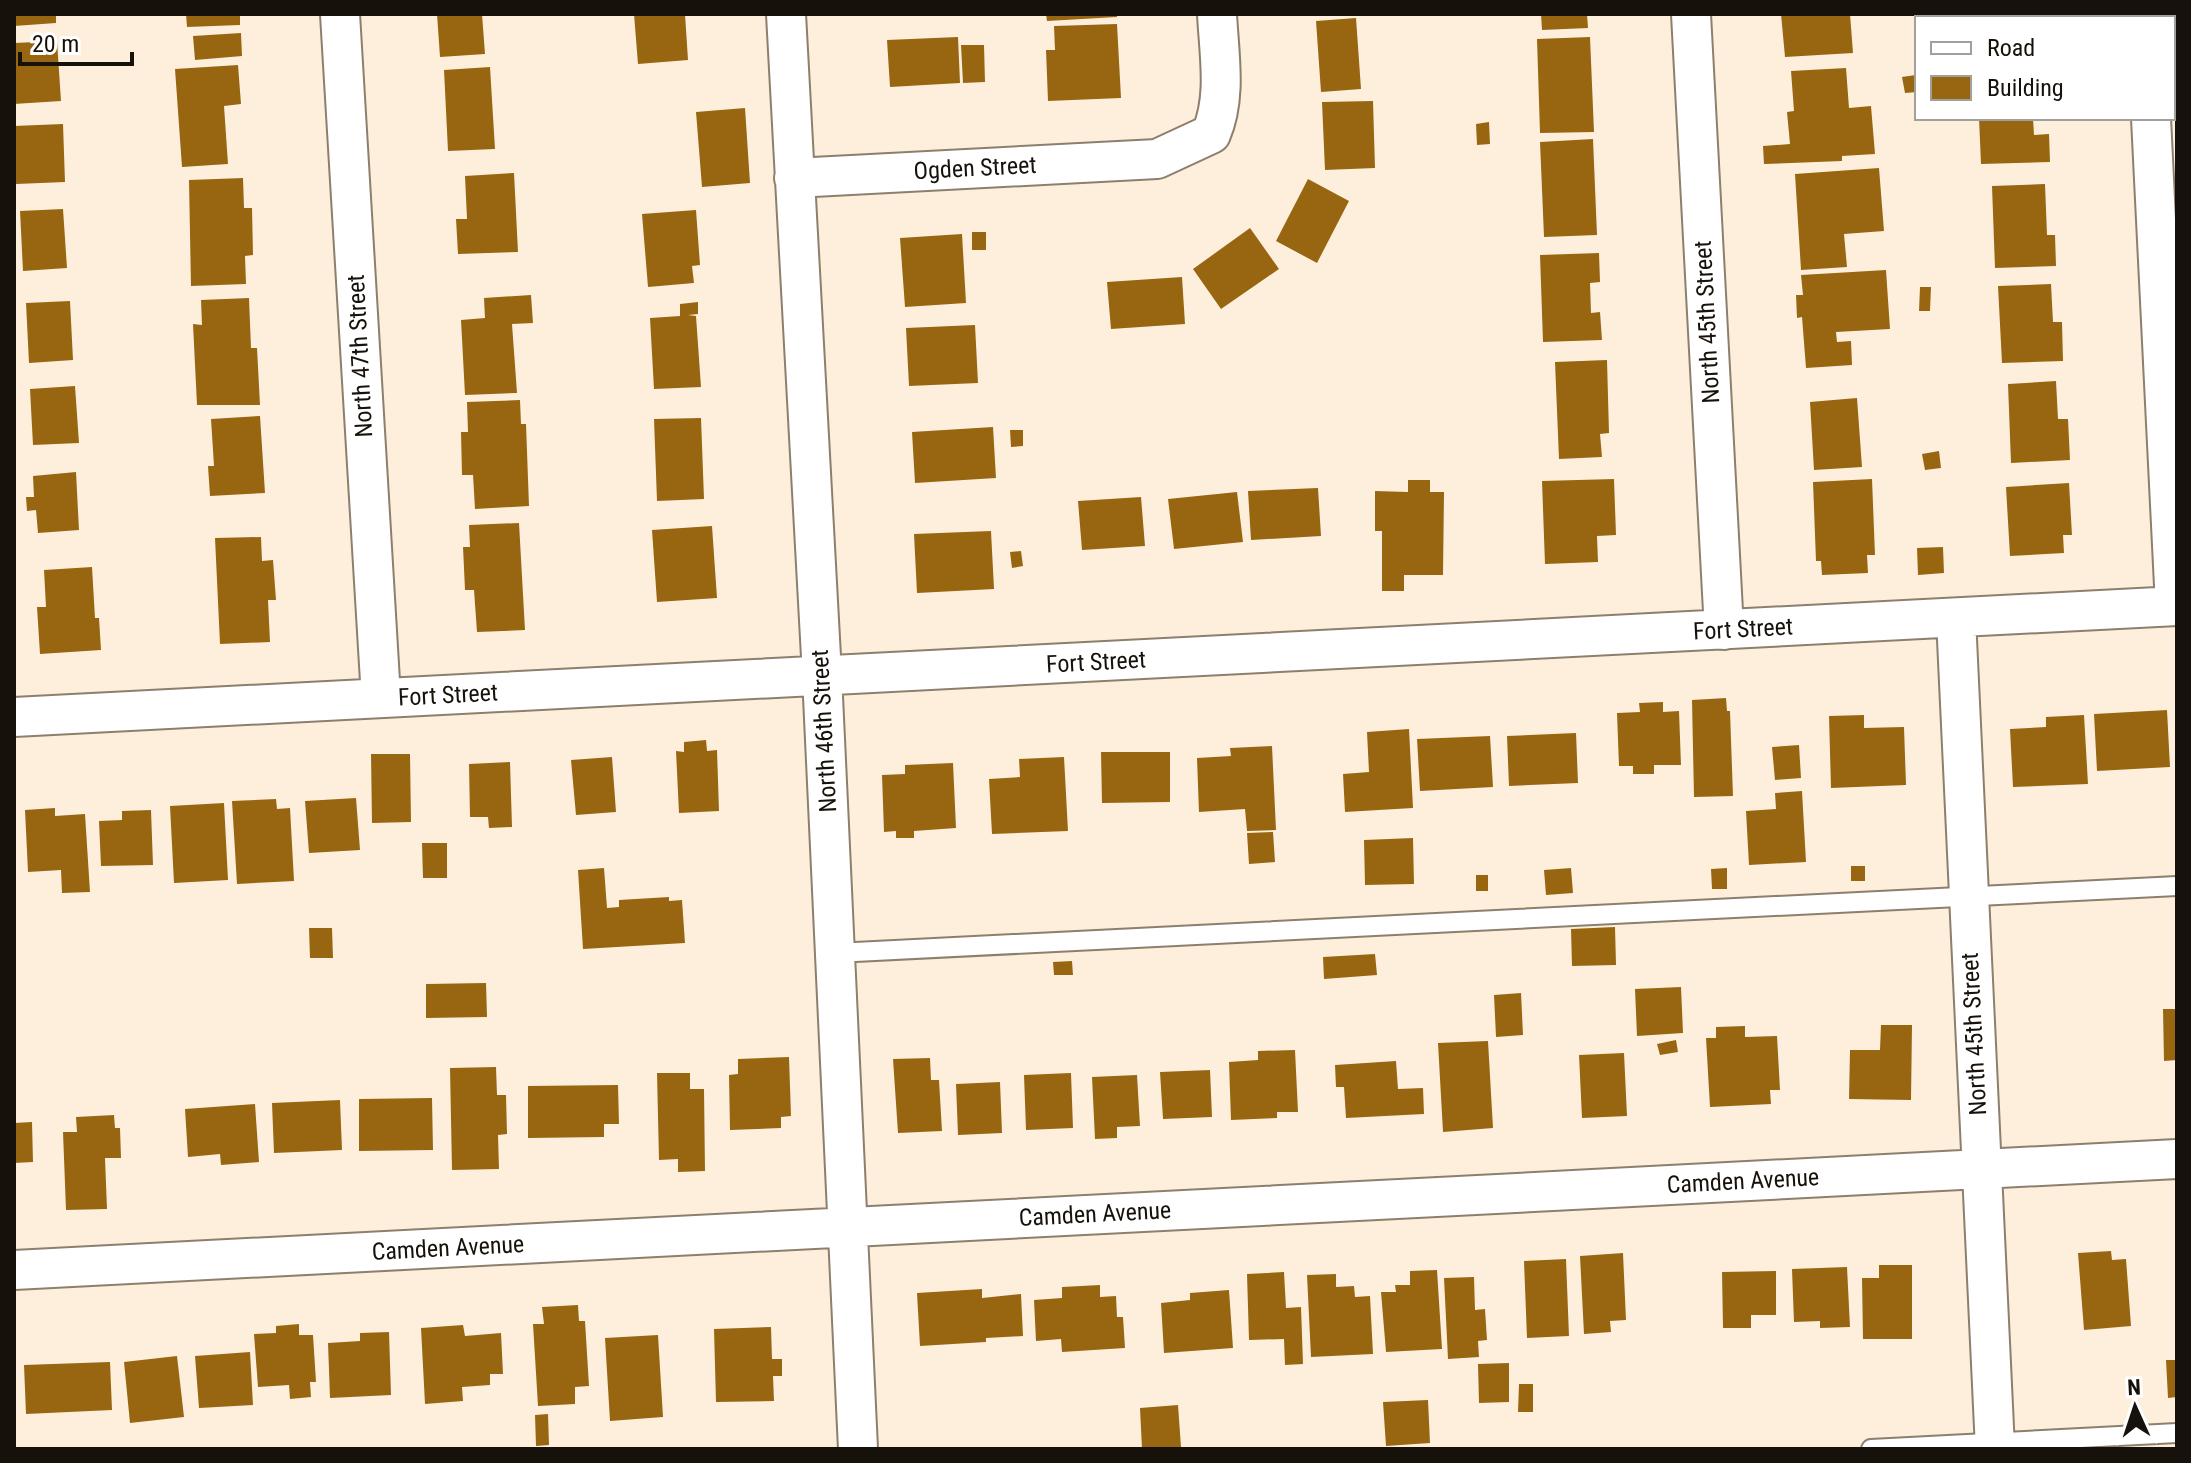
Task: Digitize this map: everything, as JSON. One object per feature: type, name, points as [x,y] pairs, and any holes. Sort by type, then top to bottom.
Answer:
[{"type":"street","name":"North 47th Street","points":[[340,14],[381,698]]},
{"type":"street","name":"North 46th Street","points":[[786,14],[822,675],[858,1449]]},
{"type":"street","name":"Ogden Street","points":[[794,178],[1157,159],[1211,134],[1219,117],[1217,14]]},
{"type":"street","name":"North 45th Street","points":[[1691,14],[1724,630]]},
{"type":"street","points":[[2151,120],[2176,606]]},
{"type":"street","name":"Fort Street","points":[[14,717],[2176,606]]},
{"type":"street","name":"North 45th Street","points":[[1956,618],[1995,1446]]},
{"type":"street","name":"Camden Avenue","points":[[14,1270],[2177,1159]]},
{"type":"lane","points":[[835,953],[2177,886]]},
{"type":"lane","points":[[1871,1449],[1995,1446],[2177,1433]]},
{"type":"building","points":[[14,14],[56,14],[56,23],[14,26]]},
{"type":"building","points":[[186,14],[240,14],[240,25],[187,27]]},
{"type":"building","points":[[437,14],[482,14],[485,54],[440,57]]},
{"type":"building","points":[[634,14],[685,14],[688,60],[638,64]]},
{"type":"building","points":[[1046,14],[1117,14],[1117,17],[1047,21]]},
{"type":"building","points":[[1541,14],[1587,14],[1588,28],[1542,30]]},
{"type":"building","points":[[1781,14],[1850,14],[1853,53],[1785,57]]},
{"type":"building","points":[[1979,14],[2045,14],[2045,16]]},
{"type":"building","points":[[1356,18],[1361,89],[1321,92],[1316,21]]},
{"type":"building","points":[[1117,24],[1121,98],[1048,101],[1046,50],[1055,50],[1054,26]]},
{"type":"building","points":[[241,33],[242,56],[195,60],[193,36]]},
{"type":"building","points":[[958,37],[960,83],[890,87],[887,40]]},
{"type":"building","points":[[1590,37],[1594,132],[1540,133],[1537,39]]},
{"type":"building","points":[[57,41],[61,101],[14,104],[14,43]]},
{"type":"building","points":[[961,45],[984,45],[985,82],[963,83]]},
{"type":"building","points":[[238,65],[241,104],[224,106],[228,164],[182,167],[175,69]]},
{"type":"building","points":[[490,67],[495,149],[448,151],[444,70]]},
{"type":"building","points":[[1846,68],[1849,108],[1871,106],[1875,154],[1842,156],[1842,161],[1764,164],[1763,146],[1790,144],[1787,112],[1794,111],[1791,71]]},
{"type":"building","points":[[1915,75],[1915,92],[1905,93],[1902,77]]},
{"type":"building","points":[[1373,101],[1375,168],[1325,170],[1322,102]]},
{"type":"building","points":[[745,108],[750,183],[702,187],[696,112]]},
{"type":"building","points":[[1979,120],[2033,120],[2034,135],[2049,134],[2050,162],[1981,164]]},
{"type":"building","points":[[1489,122],[1490,144],[1477,145],[1476,124]]},
{"type":"building","points":[[63,124],[65,182],[16,184],[14,126]]},
{"type":"building","points":[[1593,139],[1597,235],[1544,237],[1540,142]]},
{"type":"building","points":[[1879,168],[1884,231],[1844,234],[1847,267],[1801,270],[1795,174]]},
{"type":"building","points":[[514,173],[518,252],[458,254],[456,219],[467,219],[465,176]]},
{"type":"building","points":[[243,178],[244,208],[252,208],[253,255],[245,256],[246,284],[191,286],[189,180]]},
{"type":"building","points":[[1308,179],[1349,201],[1317,263],[1276,241]]},
{"type":"building","points":[[2045,184],[2047,235],[2055,235],[2056,266],[1995,268],[1992,186]]},
{"type":"building","points":[[63,209],[67,268],[23,271],[20,211]]},
{"type":"building","points":[[696,210],[700,265],[692,266],[694,283],[648,287],[642,214]]},
{"type":"building","points":[[1250,228],[1279,269],[1221,309],[1193,269]]},
{"type":"building","points":[[972,232],[986,232],[986,250],[972,250]]},
{"type":"building","points":[[962,234],[966,303],[905,307],[900,238]]},
{"type":"building","points":[[1599,253],[1600,282],[1590,283],[1591,313],[1600,312],[1602,340],[1543,342],[1540,255]]},
{"type":"building","points":[[1886,270],[1890,329],[1836,332],[1837,342],[1851,341],[1852,365],[1806,368],[1802,317],[1797,318],[1796,295],[1803,295],[1801,275]]},
{"type":"building","points":[[1182,277],[1185,324],[1111,329],[1107,282]]},
{"type":"building","points":[[2051,284],[2053,322],[2062,322],[2063,361],[2002,363],[1998,286]]},
{"type":"building","points":[[1920,287],[1931,287],[1930,311],[1919,311]]},
{"type":"building","points":[[531,295],[533,323],[512,324],[517,393],[465,395],[461,320],[485,318],[484,298]]},
{"type":"building","points":[[249,298],[251,348],[257,348],[260,405],[197,405],[193,324],[202,325],[201,300]]},
{"type":"building","points":[[70,301],[73,360],[29,363],[26,303]]},
{"type":"building","points":[[698,302],[698,314],[688,315],[696,316],[701,387],[654,389],[650,318],[680,316],[680,304]]},
{"type":"building","points":[[975,325],[978,383],[909,386],[906,328]]},
{"type":"building","points":[[1607,360],[1609,433],[1600,434],[1602,457],[1559,459],[1555,362]]},
{"type":"building","points":[[2056,381],[2058,419],[2068,419],[2070,460],[2011,463],[2008,384]]},
{"type":"building","points":[[75,386],[79,443],[33,445],[30,389]]},
{"type":"building","points":[[1857,398],[1862,467],[1814,470],[1810,402]]},
{"type":"building","points":[[520,400],[521,424],[526,424],[529,506],[475,509],[473,475],[462,475],[461,432],[468,432],[467,402]]},
{"type":"building","points":[[260,416],[265,493],[210,496],[208,466],[214,466],[211,419]]},
{"type":"building","points":[[701,418],[704,499],[657,501],[654,419]]},
{"type":"building","points":[[993,427],[996,478],[915,483],[912,432]]},
{"type":"building","points":[[1010,430],[1023,430],[1023,446],[1011,447]]},
{"type":"building","points":[[1939,451],[1941,468],[1925,470],[1922,454]]},
{"type":"building","points":[[76,472],[79,530],[38,533],[36,510],[27,511],[26,497],[34,497],[33,476]]},
{"type":"building","points":[[1614,479],[1616,535],[1597,536],[1598,562],[1545,564],[1542,481]]},
{"type":"building","points":[[1872,479],[1875,555],[1867,555],[1868,573],[1822,575],[1821,561],[1816,561],[1813,482]]},
{"type":"building","points":[[1408,480],[1430,480],[1430,492],[1444,492],[1443,575],[1404,575],[1404,591],[1382,591],[1382,531],[1375,531],[1375,491],[1408,492]]},
{"type":"building","points":[[2069,483],[2072,535],[2063,535],[2064,553],[2010,556],[2006,487]]},
{"type":"building","points":[[1318,488],[1321,536],[1251,540],[1248,491]]},
{"type":"building","points":[[1237,492],[1243,542],[1174,549],[1168,499]]},
{"type":"building","points":[[1141,497],[1145,546],[1082,550],[1078,501]]},
{"type":"building","points":[[519,523],[525,630],[477,632],[474,590],[465,590],[463,547],[470,547],[469,525]]},
{"type":"building","points":[[712,526],[717,598],[657,602],[652,530]]},
{"type":"building","points":[[991,531],[994,589],[917,593],[914,534]]},
{"type":"building","points":[[261,537],[262,561],[273,560],[276,600],[268,600],[270,642],[220,644],[215,538]]},
{"type":"building","points":[[1943,547],[1944,573],[1918,575],[1917,548]]},
{"type":"building","points":[[1021,551],[1023,566],[1012,568],[1010,552]]},
{"type":"building","points":[[92,567],[95,618],[99,618],[101,650],[40,654],[37,607],[46,607],[44,570]]},
{"type":"building","points":[[1726,698],[1727,711],[1730,711],[1733,796],[1694,797],[1692,700]]},
{"type":"building","points":[[1663,702],[1663,712],[1679,711],[1681,765],[1654,765],[1654,774],[1633,774],[1633,766],[1619,766],[1617,713],[1640,712],[1639,703]]},
{"type":"building","points":[[2167,710],[2170,767],[2097,771],[2094,714]]},
{"type":"building","points":[[1864,715],[1864,728],[1904,727],[1906,785],[1831,788],[1829,716]]},
{"type":"building","points":[[2084,715],[2088,784],[2013,787],[2010,729],[2046,727],[2046,717]]},
{"type":"building","points":[[1409,729],[1413,808],[1345,812],[1343,774],[1369,772],[1367,732]]},
{"type":"building","points":[[1576,733],[1578,783],[1509,786],[1507,736]]},
{"type":"building","points":[[1490,736],[1493,787],[1420,791],[1417,739]]},
{"type":"building","points":[[706,740],[707,751],[717,750],[719,811],[679,813],[676,751],[684,752],[684,742]]},
{"type":"building","points":[[1799,745],[1801,778],[1775,780],[1772,747]]},
{"type":"building","points":[[1272,746],[1276,830],[1247,831],[1245,809],[1199,812],[1197,758],[1231,756],[1230,748]]},
{"type":"building","points":[[1101,752],[1170,752],[1170,802],[1102,803]]},
{"type":"building","points":[[371,754],[410,754],[411,822],[372,823]]},
{"type":"building","points":[[612,757],[616,812],[576,815],[571,760]]},
{"type":"building","points":[[1064,757],[1068,831],[992,834],[989,779],[1020,777],[1019,759]]},
{"type":"building","points":[[510,762],[512,827],[489,828],[488,817],[470,817],[469,764]]},
{"type":"building","points":[[953,763],[956,828],[914,831],[914,838],[896,838],[896,831],[884,832],[882,775],[905,774],[905,765]]},
{"type":"building","points":[[1802,791],[1806,862],[1749,865],[1746,811],[1776,809],[1775,793]]},
{"type":"building","points":[[356,798],[360,850],[309,853],[305,801]]},
{"type":"building","points":[[276,799],[277,809],[290,808],[294,881],[237,884],[232,801]]},
{"type":"building","points":[[224,803],[228,880],[174,883],[170,806]]},
{"type":"building","points":[[55,808],[55,816],[85,814],[90,892],[62,893],[61,870],[28,872],[25,810]]},
{"type":"building","points":[[151,810],[153,865],[101,866],[99,821],[122,820],[122,811]]},
{"type":"building","points":[[1273,832],[1275,862],[1249,864],[1247,833]]},
{"type":"building","points":[[1413,838],[1414,884],[1365,885],[1364,840]]},
{"type":"building","points":[[422,843],[447,843],[447,878],[423,878]]},
{"type":"building","points":[[1851,866],[1865,866],[1865,881],[1851,881]]},
{"type":"building","points":[[604,868],[607,908],[619,907],[619,900],[669,897],[669,901],[682,900],[685,943],[583,949],[578,870]]},
{"type":"building","points":[[1571,868],[1573,893],[1546,895],[1544,870]]},
{"type":"building","points":[[1727,868],[1727,889],[1712,889],[1711,869]]},
{"type":"building","points":[[1476,875],[1488,875],[1488,891],[1476,891]]},
{"type":"building","points":[[1615,927],[1616,965],[1572,966],[1571,929]]},
{"type":"building","points":[[309,928],[332,928],[333,958],[310,958]]},
{"type":"building","points":[[1375,954],[1377,975],[1324,979],[1323,957]]},
{"type":"building","points":[[1072,961],[1073,975],[1054,975],[1053,962]]},
{"type":"building","points":[[486,983],[487,1017],[426,1018],[426,984]]},
{"type":"building","points":[[1681,987],[1683,1033],[1637,1036],[1635,989]]},
{"type":"building","points":[[1521,993],[1523,1035],[1496,1037],[1494,995]]},
{"type":"building","points":[[2163,1009],[2177,1009],[2177,1060],[2164,1061]]},
{"type":"building","points":[[1881,1025],[1912,1025],[1911,1100],[1849,1099],[1850,1050],[1880,1050]]},
{"type":"building","points":[[1745,1026],[1745,1037],[1777,1036],[1780,1090],[1770,1090],[1771,1104],[1710,1107],[1706,1038],[1716,1038],[1716,1027]]},
{"type":"building","points":[[1676,1040],[1678,1052],[1660,1055],[1657,1044]]},
{"type":"building","points":[[1488,1041],[1493,1128],[1443,1132],[1438,1043]]},
{"type":"building","points":[[1295,1050],[1298,1112],[1277,1112],[1277,1118],[1231,1120],[1229,1062],[1258,1060],[1258,1051]]},
{"type":"building","points":[[1624,1053],[1627,1116],[1582,1118],[1579,1055]]},
{"type":"building","points":[[789,1057],[791,1116],[781,1117],[781,1128],[730,1130],[729,1075],[738,1074],[738,1059]]},
{"type":"building","points":[[930,1058],[931,1080],[939,1080],[942,1131],[898,1133],[893,1059]]},
{"type":"building","points":[[1396,1061],[1398,1089],[1423,1088],[1424,1114],[1346,1118],[1344,1087],[1336,1087],[1335,1065]]},
{"type":"building","points":[[496,1067],[497,1095],[506,1095],[507,1134],[498,1135],[499,1169],[452,1170],[450,1068]]},
{"type":"building","points":[[1210,1070],[1212,1117],[1163,1119],[1160,1072]]},
{"type":"building","points":[[657,1073],[690,1073],[690,1089],[704,1089],[705,1171],[678,1172],[678,1159],[659,1160]]},
{"type":"building","points":[[1071,1073],[1073,1128],[1026,1130],[1024,1075]]},
{"type":"building","points":[[1137,1075],[1140,1126],[1117,1127],[1117,1138],[1095,1139],[1092,1077]]},
{"type":"building","points":[[1000,1082],[1002,1133],[958,1135],[956,1084]]},
{"type":"building","points":[[618,1085],[619,1124],[604,1124],[604,1137],[528,1138],[528,1086]]},
{"type":"building","points":[[432,1098],[433,1150],[359,1151],[359,1099]]},
{"type":"building","points":[[340,1100],[342,1150],[274,1153],[272,1103]]},
{"type":"building","points":[[255,1104],[259,1162],[221,1165],[220,1154],[188,1157],[185,1109]]},
{"type":"building","points":[[114,1115],[115,1128],[120,1128],[121,1158],[105,1158],[107,1209],[66,1210],[63,1132],[77,1132],[76,1117]]},
{"type":"building","points":[[32,1122],[33,1162],[14,1163],[14,1123]]},
{"type":"building","points":[[2111,1251],[2112,1260],[2126,1259],[2131,1326],[2084,1330],[2078,1253]]},
{"type":"building","points":[[1623,1253],[1626,1320],[1610,1321],[1611,1332],[1584,1334],[1580,1256]]},
{"type":"building","points":[[1566,1259],[1569,1336],[1527,1338],[1524,1261]]},
{"type":"building","points":[[1879,1265],[1912,1265],[1912,1339],[1863,1339],[1862,1278],[1879,1278]]},
{"type":"building","points":[[1847,1267],[1850,1327],[1820,1328],[1820,1321],[1794,1322],[1792,1269]]},
{"type":"building","points":[[1437,1270],[1442,1349],[1386,1352],[1381,1292],[1396,1292],[1395,1285],[1410,1285],[1410,1271]]},
{"type":"building","points":[[1776,1271],[1776,1315],[1751,1315],[1751,1328],[1723,1328],[1722,1272]]},
{"type":"building","points":[[1284,1272],[1286,1308],[1301,1307],[1303,1364],[1285,1365],[1284,1339],[1249,1340],[1247,1274]]},
{"type":"building","points":[[1336,1274],[1336,1287],[1354,1286],[1355,1297],[1370,1296],[1373,1354],[1311,1357],[1307,1275]]},
{"type":"building","points":[[1474,1277],[1475,1310],[1485,1309],[1487,1340],[1478,1341],[1479,1357],[1448,1359],[1444,1278]]},
{"type":"building","points":[[1100,1285],[1100,1297],[1116,1296],[1117,1317],[1123,1317],[1125,1348],[1062,1352],[1061,1339],[1036,1341],[1034,1300],[1062,1298],[1062,1287]]},
{"type":"building","points":[[982,1289],[982,1298],[1021,1294],[1023,1336],[920,1346],[917,1293]]},
{"type":"building","points":[[1229,1290],[1233,1348],[1164,1353],[1161,1303],[1190,1300],[1190,1293]]},
{"type":"building","points":[[578,1305],[579,1321],[585,1321],[589,1386],[575,1387],[575,1404],[538,1406],[533,1324],[544,1324],[542,1307]]},
{"type":"building","points":[[299,1324],[299,1335],[313,1335],[316,1382],[310,1382],[311,1397],[290,1399],[289,1385],[258,1387],[254,1334],[276,1333],[276,1326]]},
{"type":"building","points":[[463,1325],[465,1336],[501,1333],[503,1374],[490,1374],[490,1385],[462,1387],[463,1401],[425,1404],[421,1328]]},
{"type":"building","points":[[771,1327],[772,1359],[782,1359],[782,1376],[773,1376],[774,1401],[716,1402],[714,1329]]},
{"type":"building","points":[[389,1332],[391,1395],[330,1398],[328,1343],[360,1341],[360,1333]]},
{"type":"building","points":[[658,1335],[663,1417],[610,1421],[605,1338]]},
{"type":"building","points":[[250,1352],[253,1405],[199,1408],[195,1356]]},
{"type":"building","points":[[177,1356],[184,1417],[130,1423],[124,1362]]},
{"type":"building","points":[[2166,1360],[2177,1360],[2177,1397],[2168,1398]]},
{"type":"building","points":[[110,1362],[112,1410],[26,1414],[24,1365]]},
{"type":"building","points":[[1509,1363],[1509,1402],[1479,1403],[1478,1364]]},
{"type":"building","points":[[1519,1384],[1533,1384],[1533,1412],[1518,1412]]},
{"type":"building","points":[[1428,1400],[1430,1443],[1386,1446],[1383,1402]]},
{"type":"building","points":[[1178,1405],[1181,1447],[1142,1449],[1140,1408]]},
{"type":"building","points":[[548,1414],[549,1445],[536,1446],[535,1415]]}]
